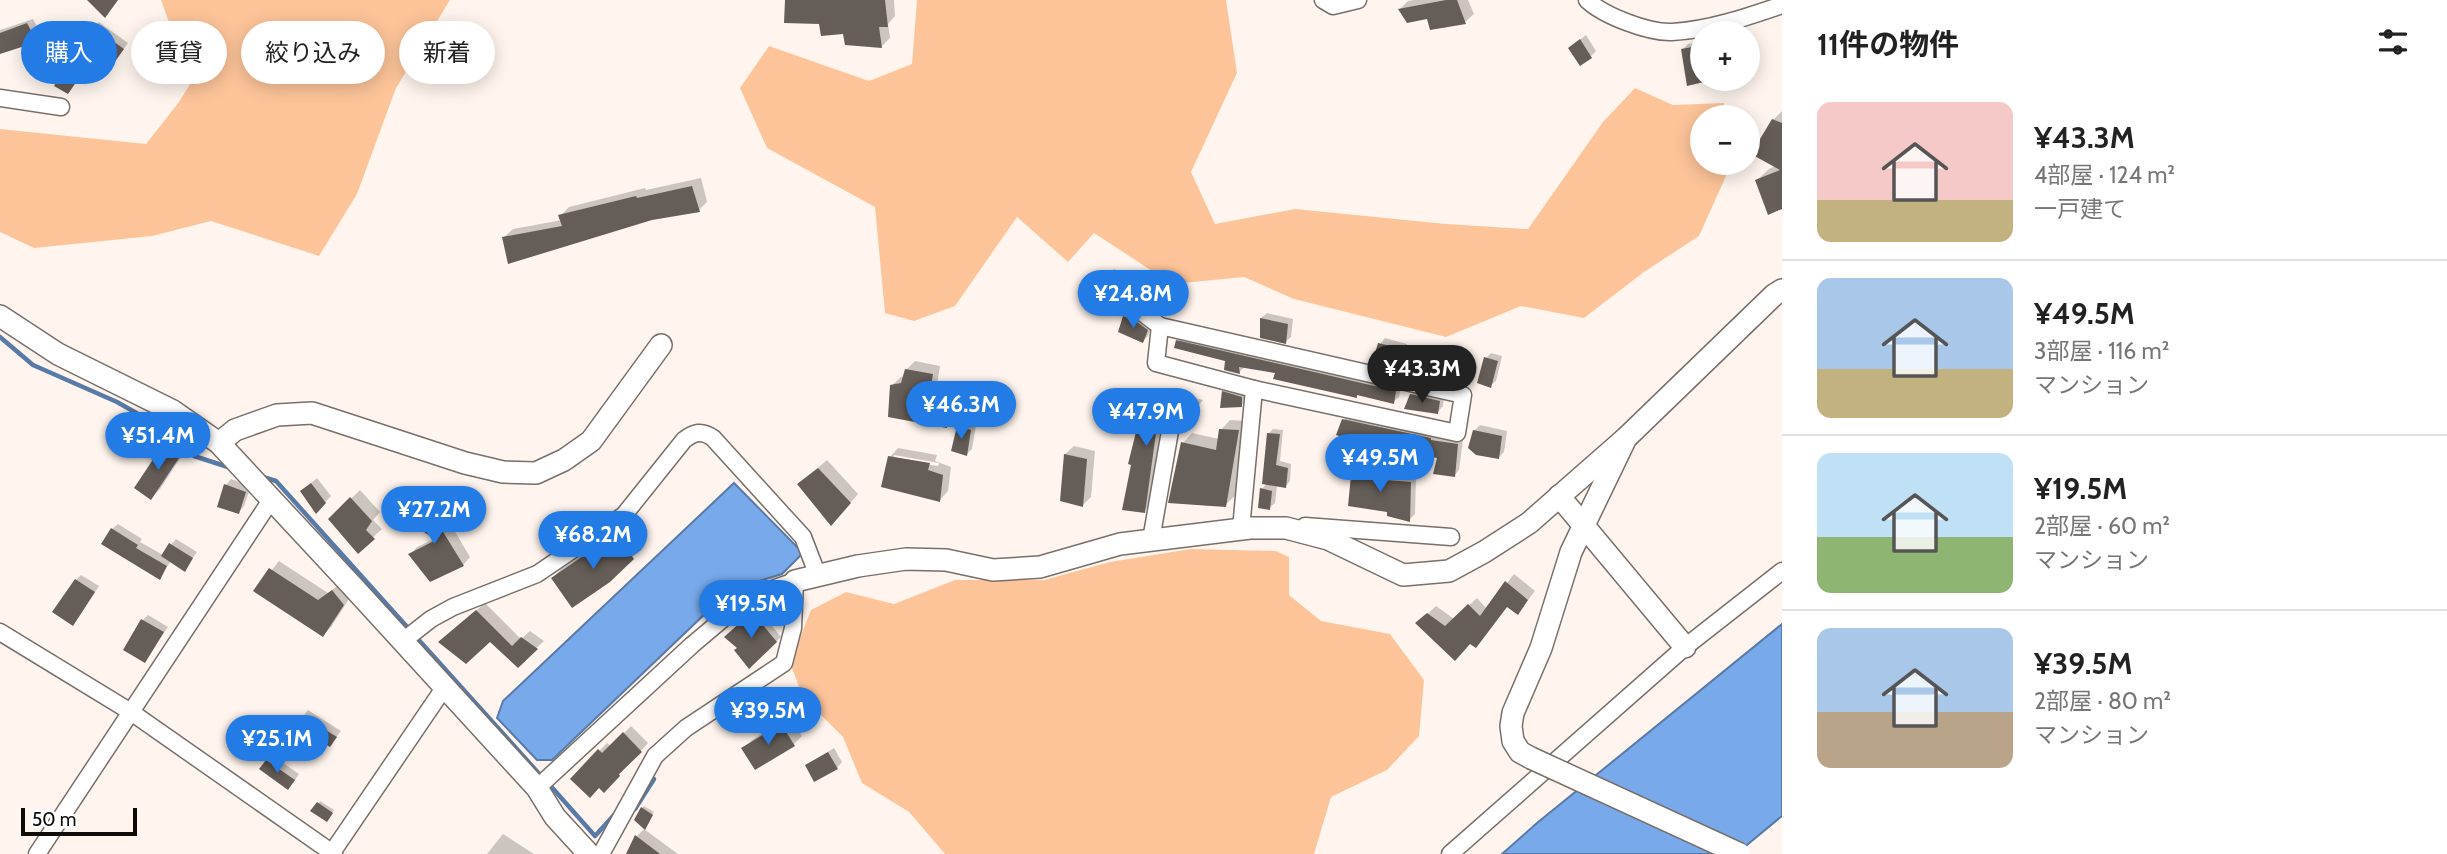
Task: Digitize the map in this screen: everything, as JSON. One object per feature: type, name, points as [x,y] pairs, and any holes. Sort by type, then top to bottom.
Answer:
[{"type":"street","points":[[1323,0],[1334,6],[1358,0]]},
{"type":"street","points":[[1587,0],[1595,8],[1617,20],[1670,32],[1737,21],[1782,5]]},
{"type":"street","points":[[0,98],[61,107]]},
{"type":"street","points":[[1286,528],[1328,539],[1403,575],[1449,570],[1484,552],[1529,523],[1626,438],[1782,290]]},
{"type":"street","points":[[1127,301],[1160,326],[1463,395],[1457,433],[1254,389],[1156,363],[1160,326]]},
{"type":"street","points":[[0,316],[58,354],[173,411],[219,443],[537,788],[555,817],[589,854]]},
{"type":"street","points":[[219,443],[234,430],[277,415],[312,412],[465,463],[503,472],[536,473],[564,460],[591,442],[661,345]]},
{"type":"street","points":[[1241,529],[1254,389]]},
{"type":"street","points":[[1151,540],[1170,432]]},
{"type":"street","points":[[402,641],[431,619],[453,607],[537,574],[624,515],[692,433],[706,433],[713,438],[803,537],[818,576]]},
{"type":"street","points":[[1626,438],[1572,552],[1541,648],[1513,713],[1513,741],[1520,752],[1531,758],[1740,854]]},
{"type":"street","points":[[1559,496],[1685,647]]},
{"type":"street","points":[[37,854],[271,500]]},
{"type":"street","points":[[537,788],[692,645],[749,597],[795,581],[906,559],[946,560],[993,570],[1040,567],[1120,544],[1241,529],[1308,526],[1451,537]]},
{"type":"street","points":[[1450,854],[1685,647],[1782,571]]},
{"type":"street","points":[[601,854],[655,756],[686,728],[784,663],[793,628],[795,581]]},
{"type":"street","points":[[0,632],[131,712],[332,854],[444,688]]},
{"type":"shaded area","points":[[161,0],[450,0],[437,21],[399,21],[399,83],[357,194],[319,256],[211,221],[152,236],[34,248],[0,232],[0,129],[146,144],[190,84],[227,84],[227,21],[169,21]]},
{"type":"shaded area","points":[[917,0],[1226,0],[1237,73],[1191,172],[1215,224],[1295,209],[1528,229],[1603,122],[1635,88],[1673,105],[1724,103],[1690,105],[1690,175],[1726,176],[1699,236],[1644,272],[1584,318],[1521,306],[1446,337],[1294,299],[1244,277],[1172,284],[1094,233],[1068,262],[1017,217],[955,306],[914,321],[885,313],[875,207],[767,148],[740,88],[769,46],[869,81],[912,64]]},
{"type":"shaded area","points":[[1191,549],[1276,551],[1289,557],[1289,595],[1321,621],[1390,634],[1424,680],[1419,736],[1387,770],[1331,797],[1314,854],[945,854],[909,812],[862,783],[843,737],[803,697],[790,663],[811,610],[846,592],[894,604],[955,580],[1044,580],[1110,562]]},
{"type":"water","points":[[734,483],[803,553],[782,574],[730,590],[552,760],[537,760],[497,718],[503,701]]},
{"type":"water","points":[[1782,624],[1782,816],[1736,854],[1502,854],[1537,823]]},
{"type":"building","points":[[87,0],[118,0],[105,18]]},
{"type":"building","points":[[785,0],[885,0],[888,27],[879,27],[882,48],[845,45],[843,34],[821,36],[819,24],[784,23]]},
{"type":"building","points":[[1457,0],[1466,24],[1430,30],[1427,19],[1407,23],[1398,9]]},
{"type":"building","points":[[21,25],[21,47],[0,54],[0,33]]},
{"type":"building","points":[[1580,39],[1592,58],[1580,66],[1568,48]]},
{"type":"building","points":[[117,44],[124,49],[117,59]]},
{"type":"building","points":[[1690,47],[1690,85],[1687,86],[1681,49]]},
{"type":"building","points":[[55,84],[75,84],[68,94],[54,86]]},
{"type":"building","points":[[1772,119],[1782,123],[1782,209],[1768,215],[1755,180],[1780,170],[1760,159],[1760,139]]},
{"type":"building","points":[[692,186],[700,212],[652,220],[508,264],[502,237],[562,226],[558,215]]},
{"type":"building","points":[[1108,274],[1123,282],[1109,298],[1097,287]]},
{"type":"building","points":[[1123,316],[1148,330],[1143,343],[1118,332]]},
{"type":"building","points":[[1260,318],[1288,324],[1286,344],[1260,338]]},
{"type":"building","points":[[1176,340],[1396,391],[1394,404],[1273,379],[1275,373],[1239,367],[1240,374],[1224,370],[1225,361],[1174,348]]},
{"type":"building","points":[[1378,343],[1403,349],[1400,367],[1373,360]]},
{"type":"building","points":[[1424,355],[1452,361],[1450,377],[1443,375],[1443,380],[1417,374]]},
{"type":"building","points":[[1484,357],[1498,361],[1491,388],[1477,383]]},
{"type":"building","points":[[905,369],[933,374],[930,393],[949,398],[947,428],[888,417],[890,385],[901,383]]},
{"type":"building","points":[[1222,391],[1242,397],[1242,407],[1220,408]]},
{"type":"building","points":[[1142,392],[1198,406],[1198,409],[1159,411],[1145,513],[1122,510],[1131,465],[1128,464],[1138,424],[1133,423]]},
{"type":"building","points":[[1410,394],[1440,401],[1438,414],[1404,409]]},
{"type":"building","points":[[1342,419],[1458,444],[1455,477],[1433,474],[1437,458],[1399,449],[1401,444],[1371,438],[1370,447],[1336,435]]},
{"type":"building","points":[[957,426],[971,430],[967,456],[951,451]]},
{"type":"building","points":[[1219,429],[1239,430],[1226,507],[1168,503],[1181,442],[1216,450]]},
{"type":"building","points":[[1473,430],[1502,436],[1499,459],[1476,455],[1468,448]]},
{"type":"building","points":[[1267,433],[1280,434],[1276,465],[1288,468],[1286,488],[1262,484]]},
{"type":"building","points":[[164,443],[181,455],[151,500],[134,488]]},
{"type":"building","points":[[1064,454],[1087,459],[1083,507],[1060,501]]},
{"type":"building","points":[[888,456],[930,463],[928,470],[943,475],[940,502],[881,487]]},
{"type":"building","points":[[1352,465],[1374,468],[1373,479],[1411,482],[1410,522],[1387,516],[1387,512],[1348,506]]},
{"type":"building","points":[[818,468],[851,503],[831,526],[797,484]]},
{"type":"building","points":[[311,483],[326,503],[316,514],[300,491]]},
{"type":"building","points":[[224,484],[246,492],[239,514],[217,507]]},
{"type":"building","points":[[1260,488],[1272,491],[1270,510],[1258,508]]},
{"type":"building","points":[[350,497],[372,521],[366,530],[375,539],[358,554],[328,519]]},
{"type":"building","points":[[428,500],[445,510],[437,522],[464,566],[430,582],[408,554],[436,540],[412,524]]},
{"type":"building","points":[[111,528],[138,545],[136,548],[167,566],[160,580],[101,544]]},
{"type":"building","points":[[615,534],[634,559],[610,582],[572,608],[551,578]]},
{"type":"building","points":[[169,543],[193,558],[185,572],[161,556]]},
{"type":"building","points":[[269,568],[318,600],[332,590],[344,605],[323,637],[253,591]]},
{"type":"building","points":[[75,579],[95,592],[73,626],[52,612]]},
{"type":"building","points":[[1505,581],[1528,600],[1518,615],[1507,607],[1476,648],[1470,644],[1455,661],[1415,623],[1427,613],[1445,626],[1468,604],[1480,616]]},
{"type":"building","points":[[476,610],[512,646],[521,637],[538,649],[518,668],[490,642],[466,664],[438,642]]},
{"type":"building","points":[[752,612],[777,642],[749,669],[734,650],[737,648],[724,637]]},
{"type":"building","points":[[141,619],[164,632],[145,663],[123,650]]},
{"type":"building","points":[[301,715],[337,737],[330,747],[295,725]]},
{"type":"building","points":[[781,724],[795,746],[755,770],[741,748]]},
{"type":"building","points":[[623,732],[642,752],[604,793],[599,788],[590,798],[570,779],[598,749],[602,753]]},
{"type":"building","points":[[828,752],[838,769],[814,782],[805,765]]},
{"type":"building","points":[[266,760],[295,780],[288,790],[259,769]]},
{"type":"building","points":[[317,802],[333,813],[327,822],[310,811]]},
{"type":"building","points":[[641,807],[653,815],[645,830],[634,820]]},
{"type":"building","points":[[635,835],[660,854],[626,854]]},
{"type":"waterway","points":[[0,337],[33,365],[117,402],[168,431],[194,456],[231,468]]},
{"type":"waterway","points":[[263,477],[276,481],[542,777]]},
{"type":"waterway","points":[[630,810],[635,809],[654,779]]},
{"type":"waterway","points":[[548,783],[595,836],[618,814]]}]
